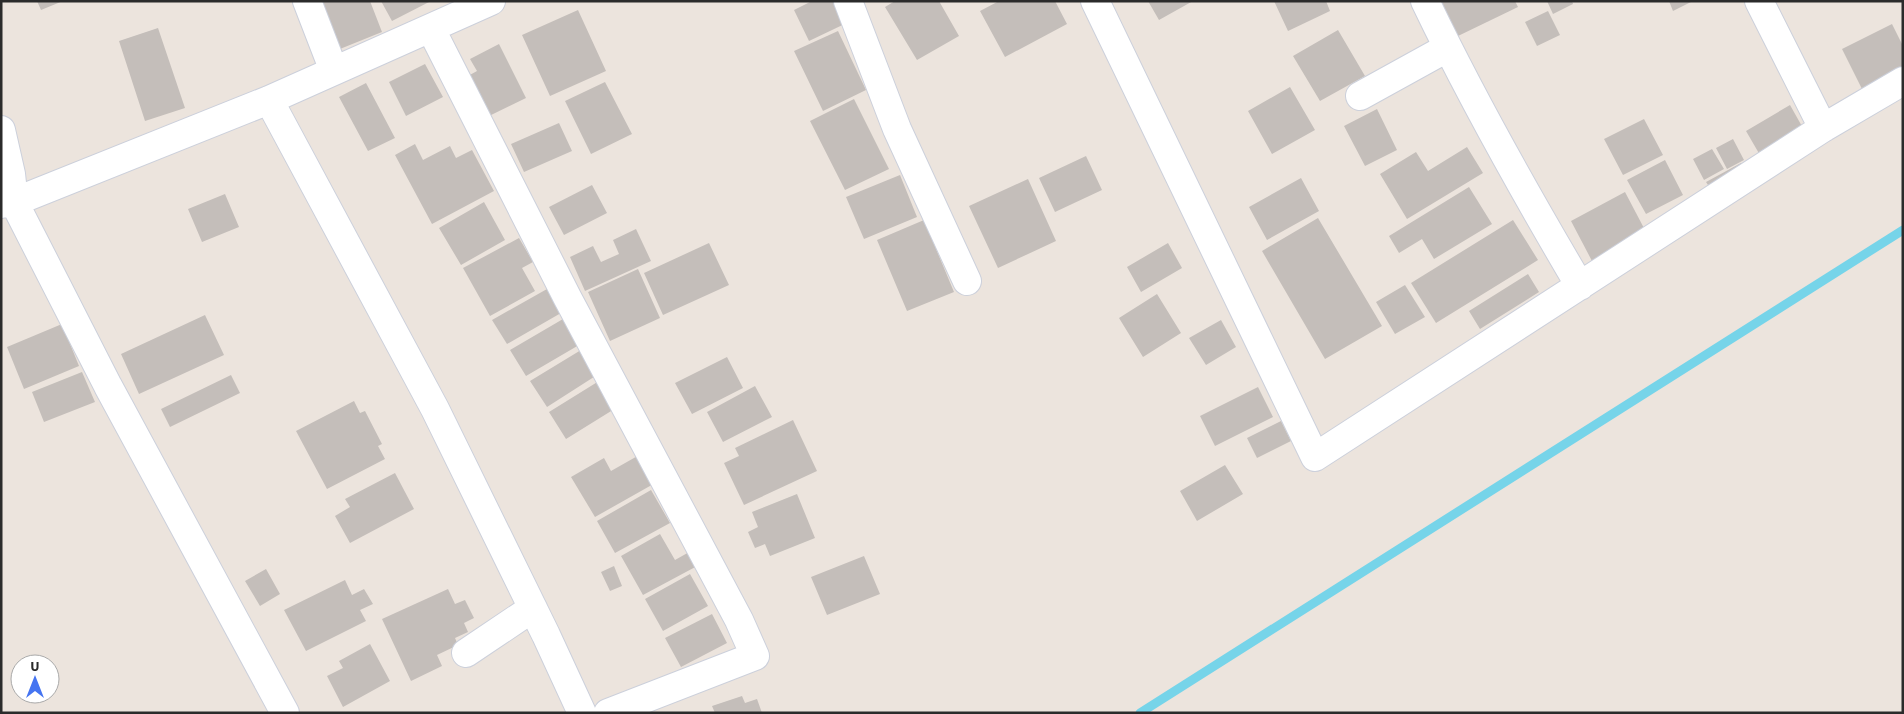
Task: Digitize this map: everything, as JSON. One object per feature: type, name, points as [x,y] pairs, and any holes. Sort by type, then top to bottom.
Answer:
[{"type":"street","points":[[306,1],[334,72]]},
{"type":"street","points":[[7,203],[269,100],[491,1]]},
{"type":"street","points":[[848,1],[897,129],[967,281]]},
{"type":"street","points":[[1095,1],[1315,457],[1823,128],[1903,81]]},
{"type":"street","points":[[1426,1],[1447,48],[1511,168],[1580,286]]},
{"type":"street","points":[[1759,1],[1823,128]]},
{"type":"street","points":[[430,29],[567,297],[739,620],[755,656],[608,713]]},
{"type":"street","points":[[1360,96],[1447,48]]},
{"type":"street","points":[[269,100],[435,409],[533,608],[582,713]]},
{"type":"street","points":[[1,130],[11,174],[7,203],[285,713]]},
{"type":"street","points":[[466,653],[533,608]]},
{"type":"building","points":[[37,1],[63,1],[41,10]]},
{"type":"building","points":[[315,1],[370,1],[382,32],[335,51]]},
{"type":"building","points":[[381,1],[431,1],[392,21]]},
{"type":"building","points":[[812,1],[845,1],[853,20],[809,41],[794,10]]},
{"type":"building","points":[[895,1],[939,1],[959,36],[917,60],[885,7]]},
{"type":"building","points":[[999,1],[1055,1],[1067,24],[1005,57],[980,11]]},
{"type":"building","points":[[1148,1],[1193,1],[1159,20]]},
{"type":"building","points":[[1274,1],[1326,1],[1330,11],[1288,31]]},
{"type":"building","points":[[1441,1],[1515,1],[1518,7],[1458,36]]},
{"type":"building","points":[[1547,1],[1572,1],[1573,4],[1553,14]]},
{"type":"building","points":[[1669,1],[1693,1],[1673,11]]},
{"type":"building","points":[[578,10],[606,71],[550,96],[522,35]]},
{"type":"building","points":[[1548,11],[1560,35],[1537,46],[1525,22]]},
{"type":"building","points":[[1892,24],[1903,46],[1903,70],[1862,89],[1842,49]]},
{"type":"building","points":[[158,28],[185,108],[145,121],[119,41]]},
{"type":"building","points":[[1338,30],[1365,76],[1320,101],[1293,56]]},
{"type":"building","points":[[838,31],[866,90],[823,111],[794,51]]},
{"type":"building","points":[[499,44],[526,98],[489,116],[468,76],[477,71],[470,59]]},
{"type":"building","points":[[425,64],[443,97],[406,116],[389,82]]},
{"type":"building","points":[[605,82],[632,134],[591,154],[565,101]]},
{"type":"building","points":[[366,83],[395,138],[368,151],[339,97]]},
{"type":"building","points":[[1290,87],[1315,130],[1272,154],[1248,111]]},
{"type":"building","points":[[854,99],[889,169],[845,190],[810,121]]},
{"type":"building","points":[[1790,105],[1808,137],[1764,162],[1746,131]]},
{"type":"building","points":[[1377,109],[1397,150],[1365,166],[1344,126]]},
{"type":"building","points":[[1644,119],[1663,155],[1623,175],[1604,139]]},
{"type":"building","points":[[559,123],[572,151],[524,172],[511,144]]},
{"type":"building","points":[[1733,139],[1744,160],[1727,169],[1716,148]]},
{"type":"building","points":[[415,144],[423,160],[450,146],[456,158],[472,150],[494,191],[432,224],[395,155]]},
{"type":"building","points":[[1467,147],[1483,173],[1407,219],[1380,174],[1416,152],[1428,171]]},
{"type":"building","points":[[1712,149],[1724,169],[1704,180],[1693,159]]},
{"type":"building","points":[[1086,156],[1102,190],[1055,212],[1039,178]]},
{"type":"building","points":[[1665,160],[1683,195],[1646,214],[1627,180]]},
{"type":"building","points":[[1741,163],[1747,173],[1712,191],[1706,182]]},
{"type":"building","points":[[900,175],[917,217],[864,239],[846,197]]},
{"type":"building","points":[[1301,178],[1319,211],[1267,240],[1249,207]]},
{"type":"building","points":[[1028,179],[1056,241],[998,268],[969,206]]},
{"type":"building","points":[[592,185],[607,213],[564,235],[549,207]]},
{"type":"building","points":[[1469,187],[1492,224],[1434,259],[1422,239],[1399,253],[1389,236]]},
{"type":"building","points":[[1625,192],[1646,232],[1592,261],[1571,221]]},
{"type":"building","points":[[225,194],[239,227],[202,242],[188,209]]},
{"type":"building","points":[[484,202],[505,240],[461,265],[439,228]]},
{"type":"building","points":[[1318,218],[1382,326],[1325,359],[1262,251]]},
{"type":"building","points":[[924,220],[954,292],[907,311],[877,240]]},
{"type":"building","points":[[1513,220],[1538,260],[1436,323],[1411,283]]},
{"type":"building","points":[[636,229],[651,261],[585,291],[570,257],[593,246],[601,262],[619,254],[613,240]]},
{"type":"building","points":[[519,238],[533,262],[522,268],[535,291],[490,316],[463,268]]},
{"type":"building","points":[[709,243],[729,285],[663,315],[644,273]]},
{"type":"building","points":[[1168,243],[1182,268],[1141,292],[1127,267]]},
{"type":"building","points":[[638,269],[660,318],[610,341],[588,292]]},
{"type":"building","points":[[1528,274],[1539,292],[1480,329],[1469,311]]},
{"type":"building","points":[[1405,285],[1425,317],[1395,334],[1376,302]]},
{"type":"building","points":[[547,289],[561,313],[507,344],[492,320]]},
{"type":"building","points":[[1157,294],[1181,333],[1143,357],[1119,318]]},
{"type":"building","points":[[205,315],[224,355],[139,394],[121,354]]},
{"type":"building","points":[[563,319],[579,345],[526,376],[510,350]]},
{"type":"building","points":[[1221,320],[1236,347],[1206,365],[1189,338]]},
{"type":"building","points":[[62,324],[79,366],[24,389],[7,347]]},
{"type":"building","points":[[581,350],[597,375],[547,407],[530,381]]},
{"type":"building","points":[[727,357],[743,388],[692,414],[675,383]]},
{"type":"building","points":[[82,372],[95,402],[44,422],[32,392]]},
{"type":"building","points":[[231,375],[240,393],[170,427],[161,409]]},
{"type":"building","points":[[599,381],[616,408],[566,439],[549,412]]},
{"type":"building","points":[[755,386],[772,417],[723,442],[707,412]]},
{"type":"building","points":[[1258,387],[1273,417],[1215,446],[1200,416]]},
{"type":"building","points":[[354,401],[360,413],[365,411],[382,444],[378,446],[385,459],[327,489],[296,431]]},
{"type":"building","points":[[793,420],[817,471],[744,505],[724,463],[739,456],[735,448]]},
{"type":"building","points":[[1281,421],[1291,441],[1257,458],[1247,438]]},
{"type":"building","points":[[641,454],[657,482],[595,517],[571,477],[604,458],[611,471]]},
{"type":"building","points":[[1225,465],[1243,494],[1197,521],[1180,491]]},
{"type":"building","points":[[395,473],[414,509],[350,543],[335,516],[350,507],[345,499]]},
{"type":"building","points":[[651,490],[670,523],[615,553],[597,521]]},
{"type":"building","points":[[797,494],[815,538],[770,556],[765,544],[755,548],[748,532],[758,527],[752,512]]},
{"type":"building","points":[[660,534],[675,560],[691,551],[699,565],[643,595],[621,556]]},
{"type":"building","points":[[864,556],[880,594],[827,615],[811,577]]},
{"type":"building","points":[[614,566],[622,586],[610,591],[601,572]]},
{"type":"building","points":[[266,569],[280,594],[260,606],[245,581]]},
{"type":"building","points":[[690,574],[708,606],[663,631],[645,599]]},
{"type":"building","points":[[345,580],[352,595],[364,589],[373,604],[360,610],[366,621],[306,651],[284,610]]},
{"type":"building","points":[[448,589],[455,604],[465,600],[474,618],[464,623],[468,632],[455,638],[458,645],[437,655],[442,666],[411,681],[382,619]]},
{"type":"building","points":[[712,614],[727,643],[681,667],[665,638]]},
{"type":"building","points":[[370,644],[390,681],[343,707],[327,676],[343,668],[339,661]]},
{"type":"building","points":[[742,696],[745,703],[757,699],[762,713],[715,713],[712,706]]},
{"type":"waterway","points":[[1140,713],[1903,230]]}]
